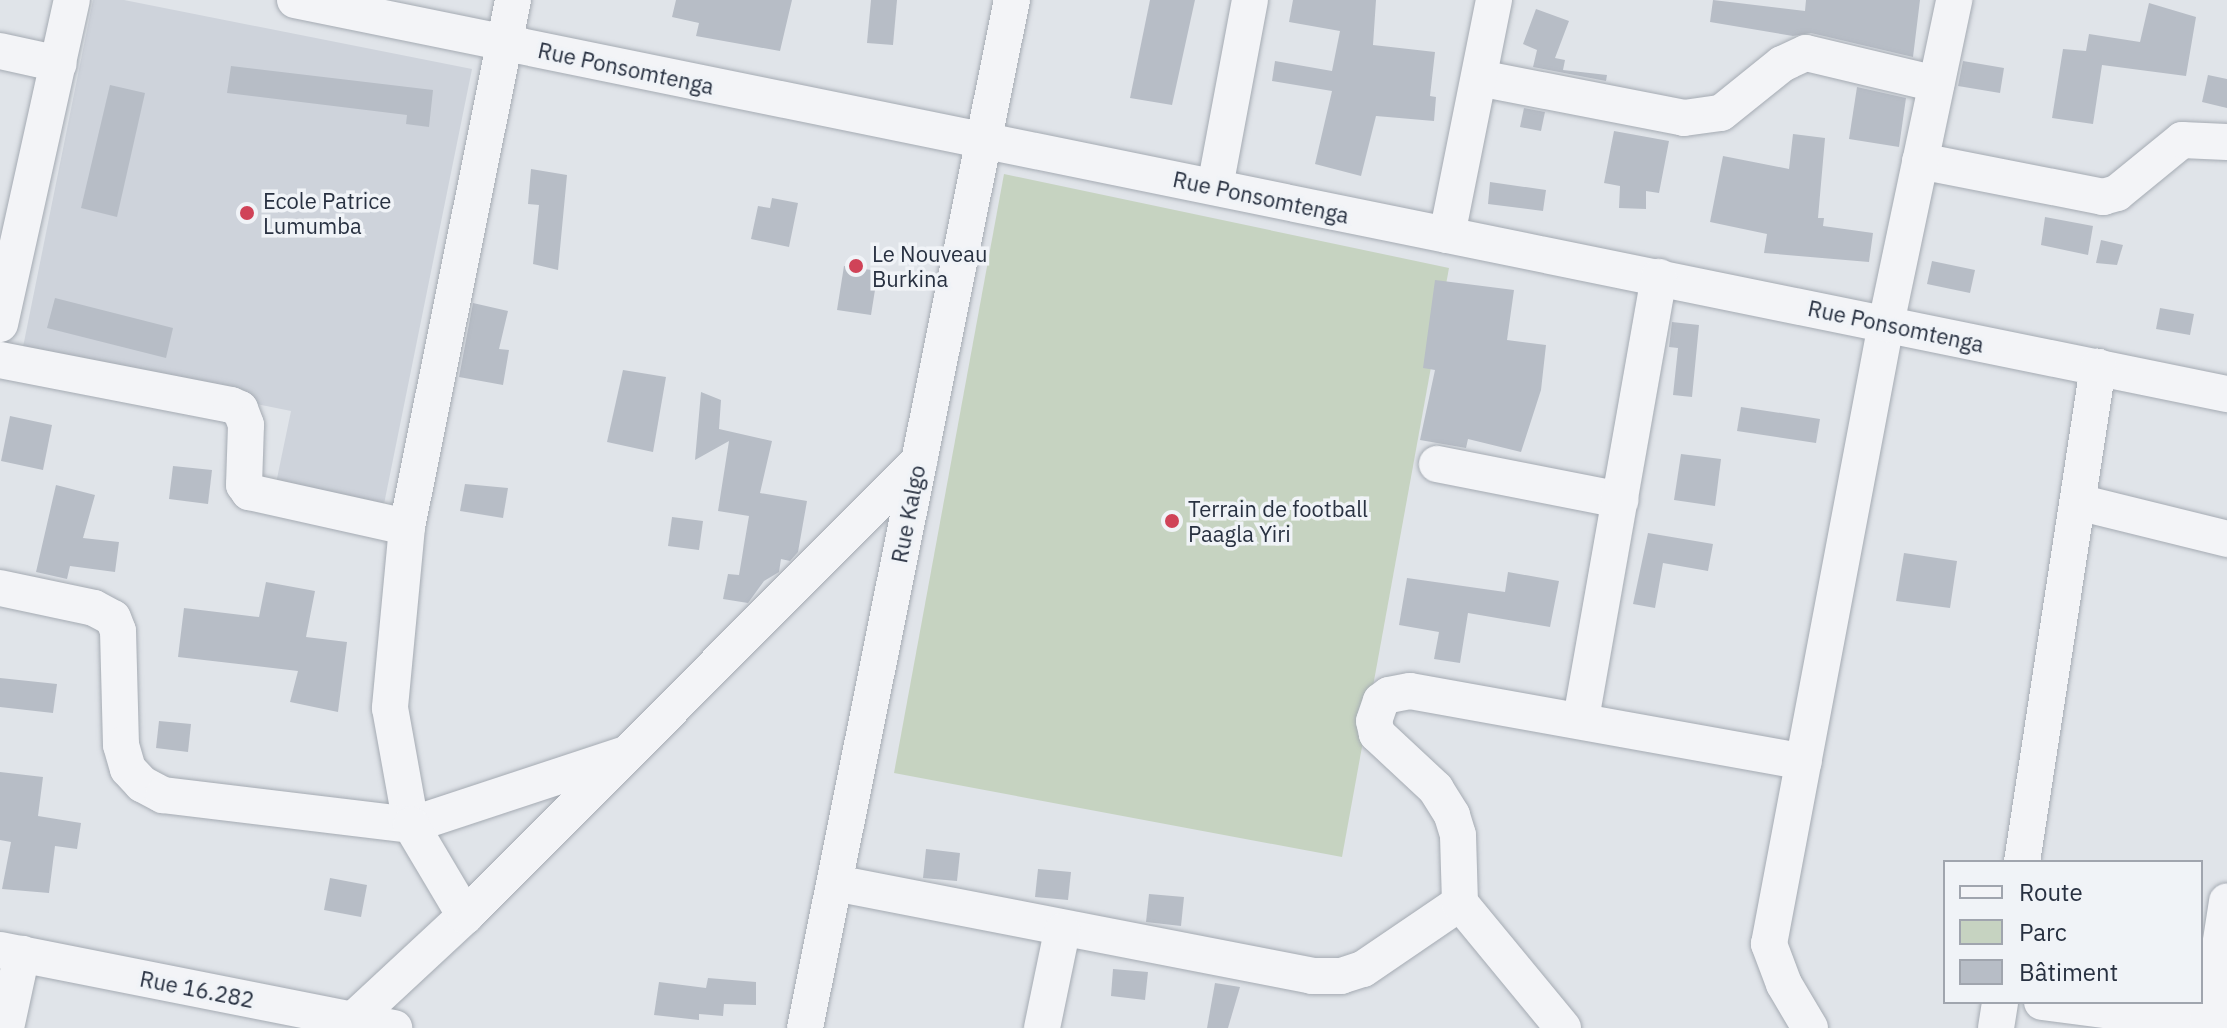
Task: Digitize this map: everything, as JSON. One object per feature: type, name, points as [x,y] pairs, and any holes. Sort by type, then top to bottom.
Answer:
[{"type":"street","points":[[0,324],[4,284],[72,0]]},
{"type":"street","name":"Rue Ponsomtenga","points":[[295,0],[2227,394]]},
{"type":"street","points":[[465,916],[411,825],[390,690],[407,527],[513,0]]},
{"type":"street","name":"Rue Kalgo","points":[[805,1028],[1012,0]]},
{"type":"street","points":[[1215,187],[1250,0]]},
{"type":"street","points":[[1447,235],[1494,0]]},
{"type":"street","points":[[1810,1028],[1784,984],[1769,944],[1886,324],[1954,0]]},
{"type":"street","points":[[0,51],[59,64]]},
{"type":"street","points":[[1479,78],[1684,118],[1721,113],[1782,64],[1806,53],[1936,84]]},
{"type":"street","points":[[1920,161],[2103,197],[2117,193],[2182,140],[2227,142]]},
{"type":"street","points":[[1581,719],[1659,277]]},
{"type":"street","points":[[0,360],[231,405],[240,409],[246,425],[244,485],[249,492],[407,527]]},
{"type":"street","points":[[2022,860],[2098,367]]},
{"type":"street","points":[[354,1019],[465,916],[919,461]]},
{"type":"street","points":[[1437,464],[1620,500]]},
{"type":"street","points":[[2078,502],[2227,539]]},
{"type":"street","points":[[0,588],[94,608],[113,618],[118,631],[121,745],[128,769],[142,784],[163,795],[411,825],[623,755]]},
{"type":"street","points":[[1563,1028],[1460,903],[1458,835],[1452,815],[1436,789],[1377,734],[1381,701],[1398,691],[1410,691],[1581,719],[1804,762]]},
{"type":"street","points":[[835,883],[1276,972],[1341,976],[1363,969],[1460,903]]},
{"type":"street","points":[[2057,1004],[2218,1025],[2227,901]]},
{"type":"street","points":[[1042,1028],[1062,931]]},
{"type":"street","points":[[6,1028],[11,952]]},
{"type":"street","name":"Rue 16.282","points":[[11,952],[394,1028]]},
{"type":"street","points":[[1996,1028],[2000,1004]]},
{"type":"shaded area","name":"Ecole Patrice Lumumba","points":[[93,0],[124,0],[472,69],[383,509],[275,488],[291,411],[21,357]]},
{"type":"green space","name":"Terrain de football Paagla Yiri","points":[[1004,174],[1449,268],[1342,857],[894,773]]},
{"type":"building","points":[[676,0],[792,0],[780,51],[696,36],[699,23],[672,17]]},
{"type":"building","points":[[871,0],[897,0],[893,45],[867,43]]},
{"type":"building","points":[[1150,0],[1195,0],[1172,105],[1130,98]]},
{"type":"building","points":[[1293,0],[1376,0],[1373,45],[1435,52],[1430,96],[1436,97],[1434,121],[1376,116],[1361,176],[1315,164],[1332,91],[1272,81],[1275,61],[1332,71],[1340,31],[1289,22]]},
{"type":"building","points":[[1713,0],[1805,11],[1806,0],[1920,0],[1913,57],[1811,33],[1793,36],[1710,22]]},
{"type":"building","points":[[2149,3],[2196,17],[2186,76],[2102,65],[2093,124],[2052,118],[2063,49],[2086,51],[2089,34],[2140,42]]},
{"type":"building","points":[[1536,9],[1569,21],[1555,58],[1565,60],[1563,70],[1607,75],[1606,81],[1533,67],[1537,50],[1523,44]]},
{"type":"building","points":[[1963,61],[2004,68],[2000,93],[1958,86]]},
{"type":"building","points":[[231,66],[433,90],[429,127],[406,124],[407,115],[227,93]]},
{"type":"building","points":[[2208,75],[2227,79],[2227,108],[2202,102]]},
{"type":"building","points":[[110,85],[145,93],[117,217],[81,208]]},
{"type":"building","points":[[1857,87],[1906,98],[1899,147],[1849,139]]},
{"type":"building","points":[[1524,108],[1545,112],[1541,131],[1520,127]]},
{"type":"building","points":[[1614,131],[1669,141],[1659,193],[1646,191],[1646,209],[1619,208],[1620,186],[1604,183]]},
{"type":"building","points":[[1793,134],[1825,138],[1818,218],[1824,218],[1823,226],[1873,233],[1869,262],[1764,253],[1767,234],[1710,222],[1723,156],[1789,169]]},
{"type":"building","points":[[531,169],[567,175],[558,270],[533,264],[539,205],[528,204]]},
{"type":"building","points":[[1490,182],[1546,190],[1543,211],[1488,204]]},
{"type":"building","points":[[772,198],[798,203],[789,247],[751,239],[758,206],[770,208]]},
{"type":"building","points":[[2045,217],[2093,226],[2088,255],[2041,245]]},
{"type":"building","points":[[2101,240],[2123,245],[2117,265],[2096,263]]},
{"type":"building","points":[[1932,261],[1975,270],[1970,293],[1927,284]]},
{"type":"building","points":[[844,266],[878,271],[871,315],[837,310]]},
{"type":"building","points":[[1435,280],[1514,290],[1507,340],[1546,345],[1541,390],[1521,452],[1468,439],[1466,448],[1420,440],[1435,370],[1423,368]]},
{"type":"building","points":[[55,298],[173,328],[166,358],[47,328]]},
{"type":"building","points":[[473,303],[508,311],[499,349],[509,350],[503,385],[459,377]]},
{"type":"building","points":[[2160,308],[2194,314],[2190,335],[2156,329]]},
{"type":"building","points":[[1672,322],[1699,325],[1692,397],[1673,395],[1678,348],[1669,347]]},
{"type":"building","points":[[623,370],[666,377],[653,452],[607,442]]},
{"type":"building","points":[[701,392],[721,400],[719,429],[772,441],[760,493],[807,501],[798,552],[790,561],[781,559],[779,572],[764,581],[748,603],[723,599],[728,574],[739,575],[749,516],[718,511],[729,441],[695,460]]},
{"type":"building","points":[[1741,407],[1820,419],[1816,443],[1737,431]]},
{"type":"building","points":[[10,416],[52,425],[43,470],[1,461]]},
{"type":"building","points":[[1681,454],[1721,459],[1715,506],[1674,500]]},
{"type":"building","points":[[173,466],[212,470],[208,504],[169,499]]},
{"type":"building","points":[[465,484],[508,488],[503,518],[460,511]]},
{"type":"building","points":[[56,485],[95,495],[83,538],[119,542],[115,572],[70,566],[67,579],[36,572]]},
{"type":"building","points":[[672,517],[703,521],[699,550],[668,546]]},
{"type":"building","points":[[1648,533],[1713,544],[1708,571],[1663,563],[1655,608],[1633,604]]},
{"type":"building","points":[[1904,553],[1957,561],[1950,608],[1896,601]]},
{"type":"building","points":[[1508,572],[1559,581],[1550,627],[1468,613],[1460,663],[1434,659],[1439,632],[1399,625],[1407,578],[1505,592]]},
{"type":"building","points":[[266,582],[315,591],[306,637],[347,642],[338,712],[290,702],[298,671],[178,657],[184,608],[259,617]]},
{"type":"building","points":[[0,678],[57,684],[53,713],[0,707]]},
{"type":"building","points":[[159,721],[191,724],[188,752],[156,748]]},
{"type":"building","points":[[0,772],[43,777],[38,816],[81,823],[77,849],[55,846],[49,893],[2,889],[11,842],[0,840]]},
{"type":"building","points":[[926,849],[960,853],[957,881],[923,878]]},
{"type":"building","points":[[1038,869],[1071,872],[1068,900],[1035,897]]},
{"type":"building","points":[[330,878],[367,885],[361,917],[324,910]]},
{"type":"building","points":[[1149,894],[1184,897],[1181,926],[1146,922]]},
{"type":"building","points":[[1113,969],[1148,972],[1145,1000],[1111,996]]},
{"type":"building","points":[[708,978],[756,982],[756,1005],[724,1004],[723,1016],[699,1014],[699,1020],[654,1015],[659,982],[706,988]]},
{"type":"building","points":[[1215,983],[1240,987],[1228,1028],[1207,1028]]},
{"type":"place","name":"Ecole Patrice Lumumba","points":[[247,213]]},
{"type":"place","name":"Le Nouveau Burkina","points":[[856,266]]},
{"type":"place","name":"Terrain de football Paagla Yiri","points":[[1172,521]]}]
